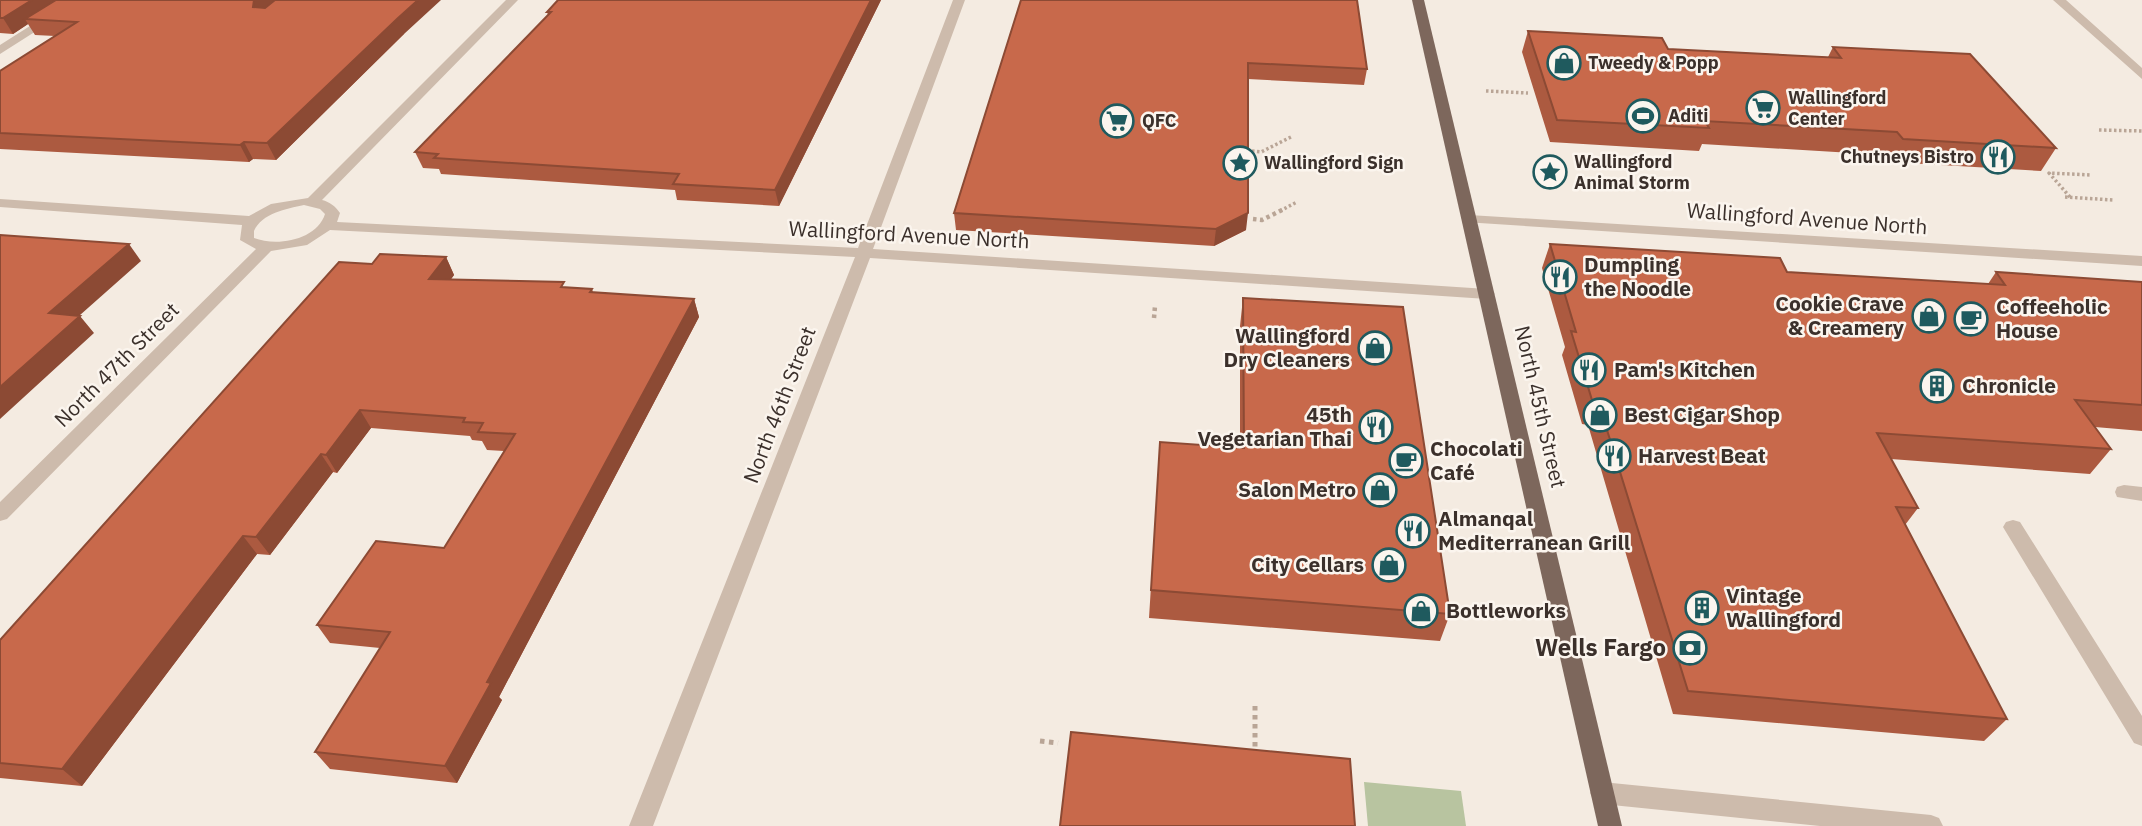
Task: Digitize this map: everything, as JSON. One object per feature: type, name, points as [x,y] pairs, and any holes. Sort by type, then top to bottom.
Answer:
[{"type":"main road","name":"North 45th Street","points":[[1418,0],[1610,826]]},
{"type":"street","points":[[0,50],[79,0]]},
{"type":"street","points":[[312,202],[512,0]]},
{"type":"street","name":"North 46th Street","points":[[641,826],[864,253],[959,0]]},
{"type":"street","points":[[2059,0],[2142,75]]},
{"type":"street","points":[[312,202],[326,204],[332,208],[334,215],[327,226],[311,238],[296,244],[266,248],[247,240],[245,234],[253,221],[277,207],[312,202]]},
{"type":"street","points":[[0,203],[253,221]]},
{"type":"street","name":"Wallingford Avenue North","points":[[1469,219],[2142,261]]},
{"type":"street","name":"Wallingford Avenue North","points":[[327,226],[864,253],[1487,294]]},
{"type":"street","name":"North 47th Street","points":[[0,513],[266,248]]},
{"type":"street","points":[[2013,527],[2142,736]]},
{"type":"street","points":[[1602,793],[1931,826]]},
{"type":"path","points":[[1486,91],[1528,93]]},
{"type":"path","points":[[2099,130],[2142,131]]},
{"type":"path","points":[[1252,151],[1261,152],[1293,136]]},
{"type":"path","points":[[2091,175],[2049,173],[2068,197],[2113,200]]},
{"type":"path","points":[[1253,219],[1262,220],[1297,201]]},
{"type":"path","points":[[1255,706],[1255,762]]},
{"type":"path","points":[[1040,741],[1058,743]]},
{"type":"green space","points":[[1364,782],[1461,791],[1466,826],[1368,826]]},
{"type":"building","points":[[0,0],[32,0],[0,18]]},
{"type":"building","points":[[56,0],[254,0],[253,7],[265,8],[275,0],[418,0],[267,143],[244,142],[240,145],[0,133],[0,71],[77,22],[25,19]]},
{"type":"building","points":[[558,0],[871,0],[775,190],[673,184],[679,174],[434,158],[438,154],[415,152],[551,12],[547,12]]},
{"type":"building","name":"QFC","points":[[1021,0],[1357,0],[1367,69],[1248,63],[1248,213],[1216,229],[954,213]]},
{"type":"building","name":"Wallingford Center","points":[[1528,31],[1662,38],[1668,49],[1841,58],[1833,47],[1970,54],[2056,148],[1903,139],[1897,132],[1705,121],[1709,128],[1557,120]]},
{"type":"building","points":[[0,235],[129,244],[49,313],[80,316],[0,387]]},
{"type":"building","points":[[1550,244],[1780,258],[1787,272],[2005,285],[1996,272],[2142,282],[2142,405],[2075,400],[2111,449],[1877,433],[1918,508],[1896,507],[2007,719],[1688,691],[1598,401],[1592,400],[1571,331],[1576,332]]},
{"type":"building","points":[[380,254],[446,257],[429,279],[564,282],[561,287],[592,289],[590,292],[694,299],[487,682],[491,683],[445,766],[315,752],[390,632],[317,625],[376,541],[444,548],[515,434],[478,432],[483,423],[463,422],[465,418],[360,410],[326,455],[321,454],[256,537],[243,536],[62,769],[0,763],[0,640],[339,262],[372,264]]},
{"type":"building","points":[[1243,298],[1403,307],[1450,614],[1151,590],[1160,442],[1244,448]]},
{"type":"building","points":[[1071,732],[1350,759],[1355,826],[1060,826]]},
{"type":"place","name":"Tweedy & Popp","points":[[1564,63]]},
{"type":"place","name":"Wallingford Center","points":[[1763,108]]},
{"type":"place","name":"Aditi","points":[[1643,116]]},
{"type":"place","name":"QFC","points":[[1117,121]]},
{"type":"place","name":"Chutneys Bistro","points":[[1998,157]]},
{"type":"place","name":"Wallingford Sign","points":[[1240,163]]},
{"type":"place","name":"Wallingford Animal Storm","points":[[1550,172]]},
{"type":"place","name":"Dumpling the Noodle","points":[[1560,277]]},
{"type":"place","name":"Cookie Crave & Creamery","points":[[1929,316]]},
{"type":"place","name":"Coffeeholic House","points":[[1971,319]]},
{"type":"place","name":"Wallingford Dry Cleaners","points":[[1375,348]]},
{"type":"place","name":"Pam's Kitchen","points":[[1589,370]]},
{"type":"place","name":"Chronicle","points":[[1937,386]]},
{"type":"place","name":"Best Cigar Shop","points":[[1600,415]]},
{"type":"place","name":"45th Vegetarian Thai","points":[[1376,427]]},
{"type":"place","name":"Harvest Beat","points":[[1614,456]]},
{"type":"place","name":"Chocolati Café","points":[[1406,461]]},
{"type":"place","name":"Salon Metro","points":[[1380,490]]},
{"type":"place","name":"Almanqal Mediterranean Grill","points":[[1413,531]]},
{"type":"place","name":"City Cellars","points":[[1389,565]]},
{"type":"place","name":"Vintage Wallingford","points":[[1702,608]]},
{"type":"place","name":"Bottleworks","points":[[1421,611]]},
{"type":"place","name":"Wells Fargo","points":[[1690,648]]}]
